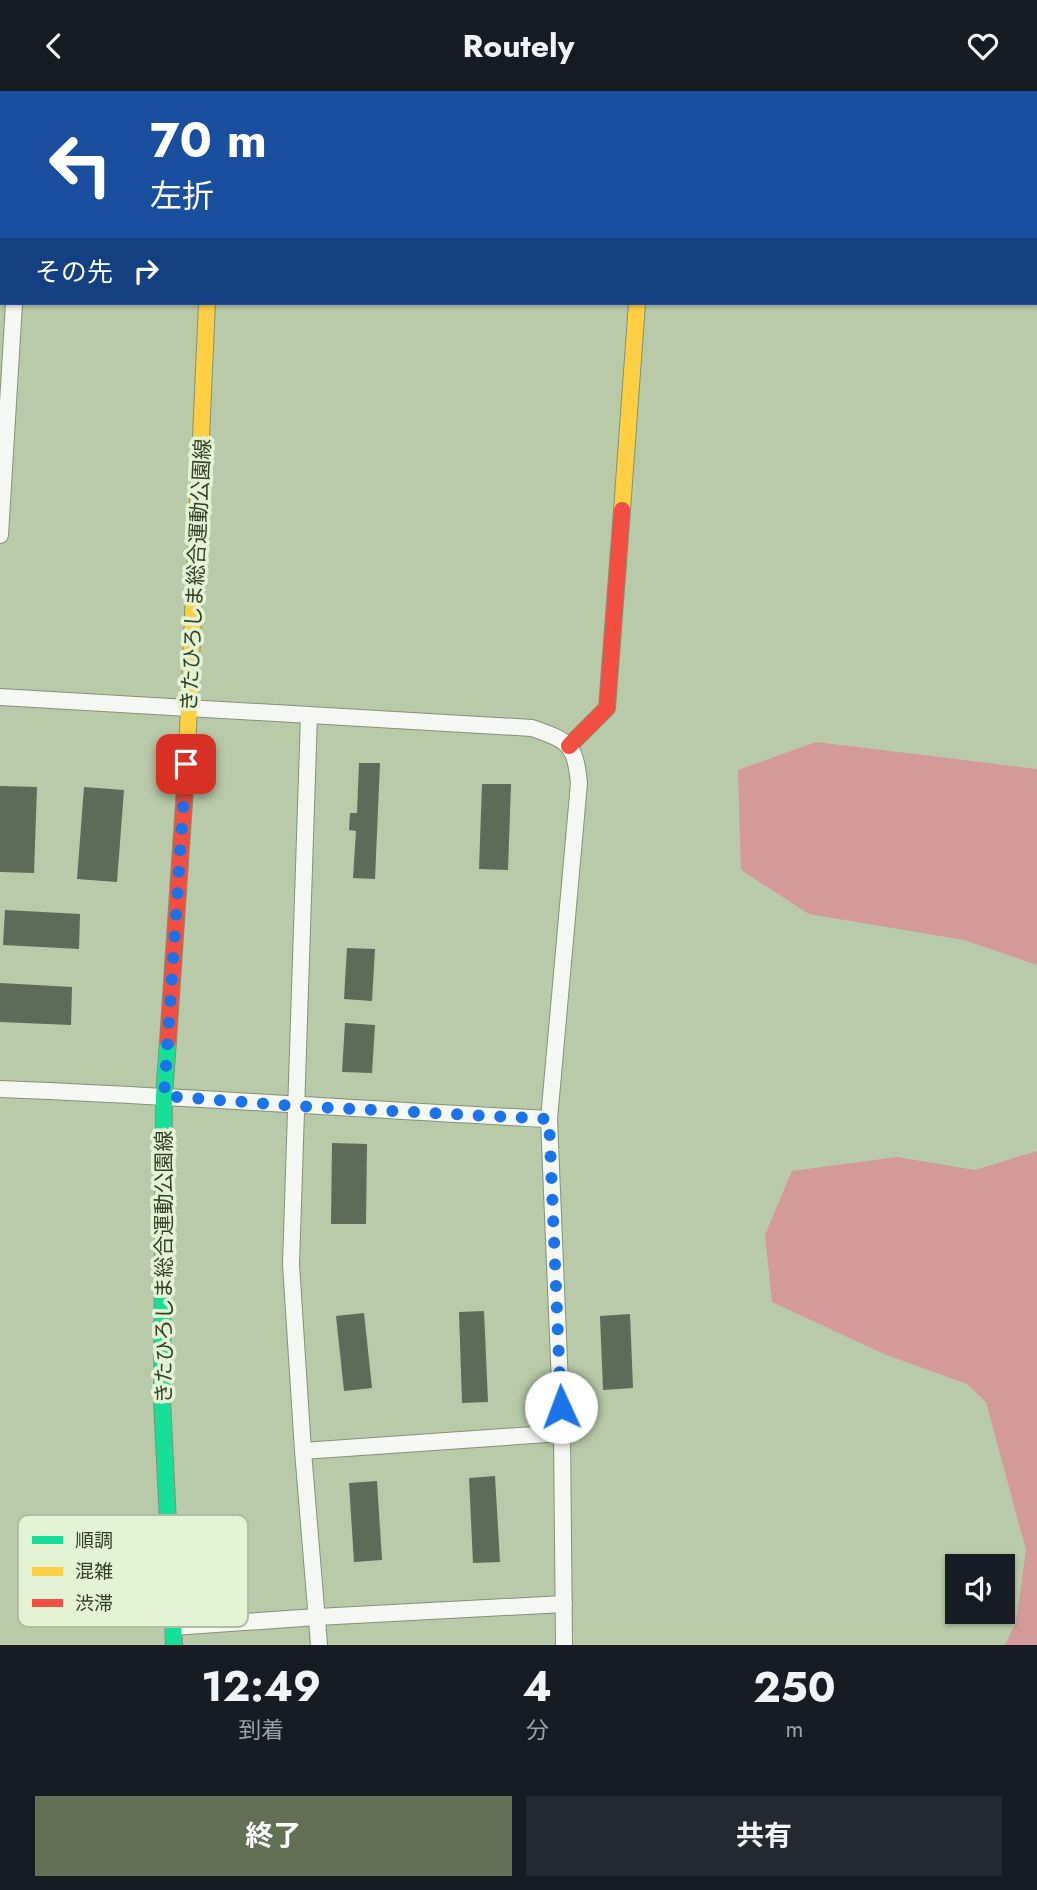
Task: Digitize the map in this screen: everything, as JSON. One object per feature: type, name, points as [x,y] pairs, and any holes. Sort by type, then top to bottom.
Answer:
[{"type":"main road","name":"きたひろしま総合運動公園線","points":[[168,1515],[162,1400],[164,1096],[190,708],[207,305]]},
{"type":"main road","points":[[569,746],[607,708],[637,305]]},
{"type":"main road","name":"きたひろしま総合運動公園線","points":[[173,1627],[174,1645]]},
{"type":"lane","points":[[0,535],[15,305]]},
{"type":"lane","points":[[0,697],[532,728],[556,736],[569,746],[577,758],[579,783],[549,1119],[562,1433],[564,1645]]},
{"type":"lane","points":[[309,715],[291,1263],[303,1451],[320,1645]]},
{"type":"lane","points":[[0,1089],[549,1119]]},
{"type":"lane","points":[[303,1451],[562,1433]]},
{"type":"lane","points":[[248,1622],[564,1604]]},
{"type":"shaded area","points":[[816,742],[1037,769],[1037,965],[964,940],[809,914],[741,870],[738,770]]},
{"type":"shaded area","points":[[1037,1151],[1037,1645],[1005,1645],[1016,1622],[1026,1550],[986,1402],[967,1384],[884,1354],[772,1302],[765,1235],[792,1171],[897,1157],[975,1170]]},
{"type":"building","points":[[359,763],[380,763],[375,879],[353,878],[356,831],[349,830],[350,813],[357,813]]},
{"type":"building","points":[[482,784],[511,784],[508,870],[479,869]]},
{"type":"building","points":[[0,786],[37,787],[34,873],[0,872]]},
{"type":"building","points":[[84,787],[124,790],[117,882],[77,879]]},
{"type":"building","points":[[5,910],[80,914],[79,949],[3,945]]},
{"type":"building","points":[[347,948],[375,949],[372,1001],[344,999]]},
{"type":"building","points":[[0,983],[72,987],[71,1025],[0,1022]]},
{"type":"building","points":[[345,1023],[375,1025],[372,1073],[342,1072]]},
{"type":"building","points":[[332,1143],[367,1144],[366,1224],[331,1224]]},
{"type":"building","points":[[484,1311],[488,1402],[462,1403],[459,1312]]},
{"type":"building","points":[[364,1313],[372,1388],[344,1391],[336,1316]]},
{"type":"building","points":[[630,1314],[633,1388],[603,1390],[600,1316]]},
{"type":"building","points":[[495,1476],[500,1562],[473,1563],[469,1478]]},
{"type":"building","points":[[377,1481],[382,1560],[354,1562],[349,1483]]},
{"type":"traffic: fast","points":[[168,1041],[164,1096],[162,1400],[168,1515]]},
{"type":"traffic: fast","points":[[173,1627],[174,1645]]},
{"type":"traffic: slow","points":[[186,773],[207,305]]},
{"type":"traffic: slow","points":[[622,510],[637,305]]},
{"type":"traffic: jam","points":[[569,746],[607,708],[622,510]]},
{"type":"traffic: jam","points":[[168,1041],[186,773]]},
{"type":"route","points":[[186,764],[164,1096],[296,1106],[549,1119],[561,1407]]}]
